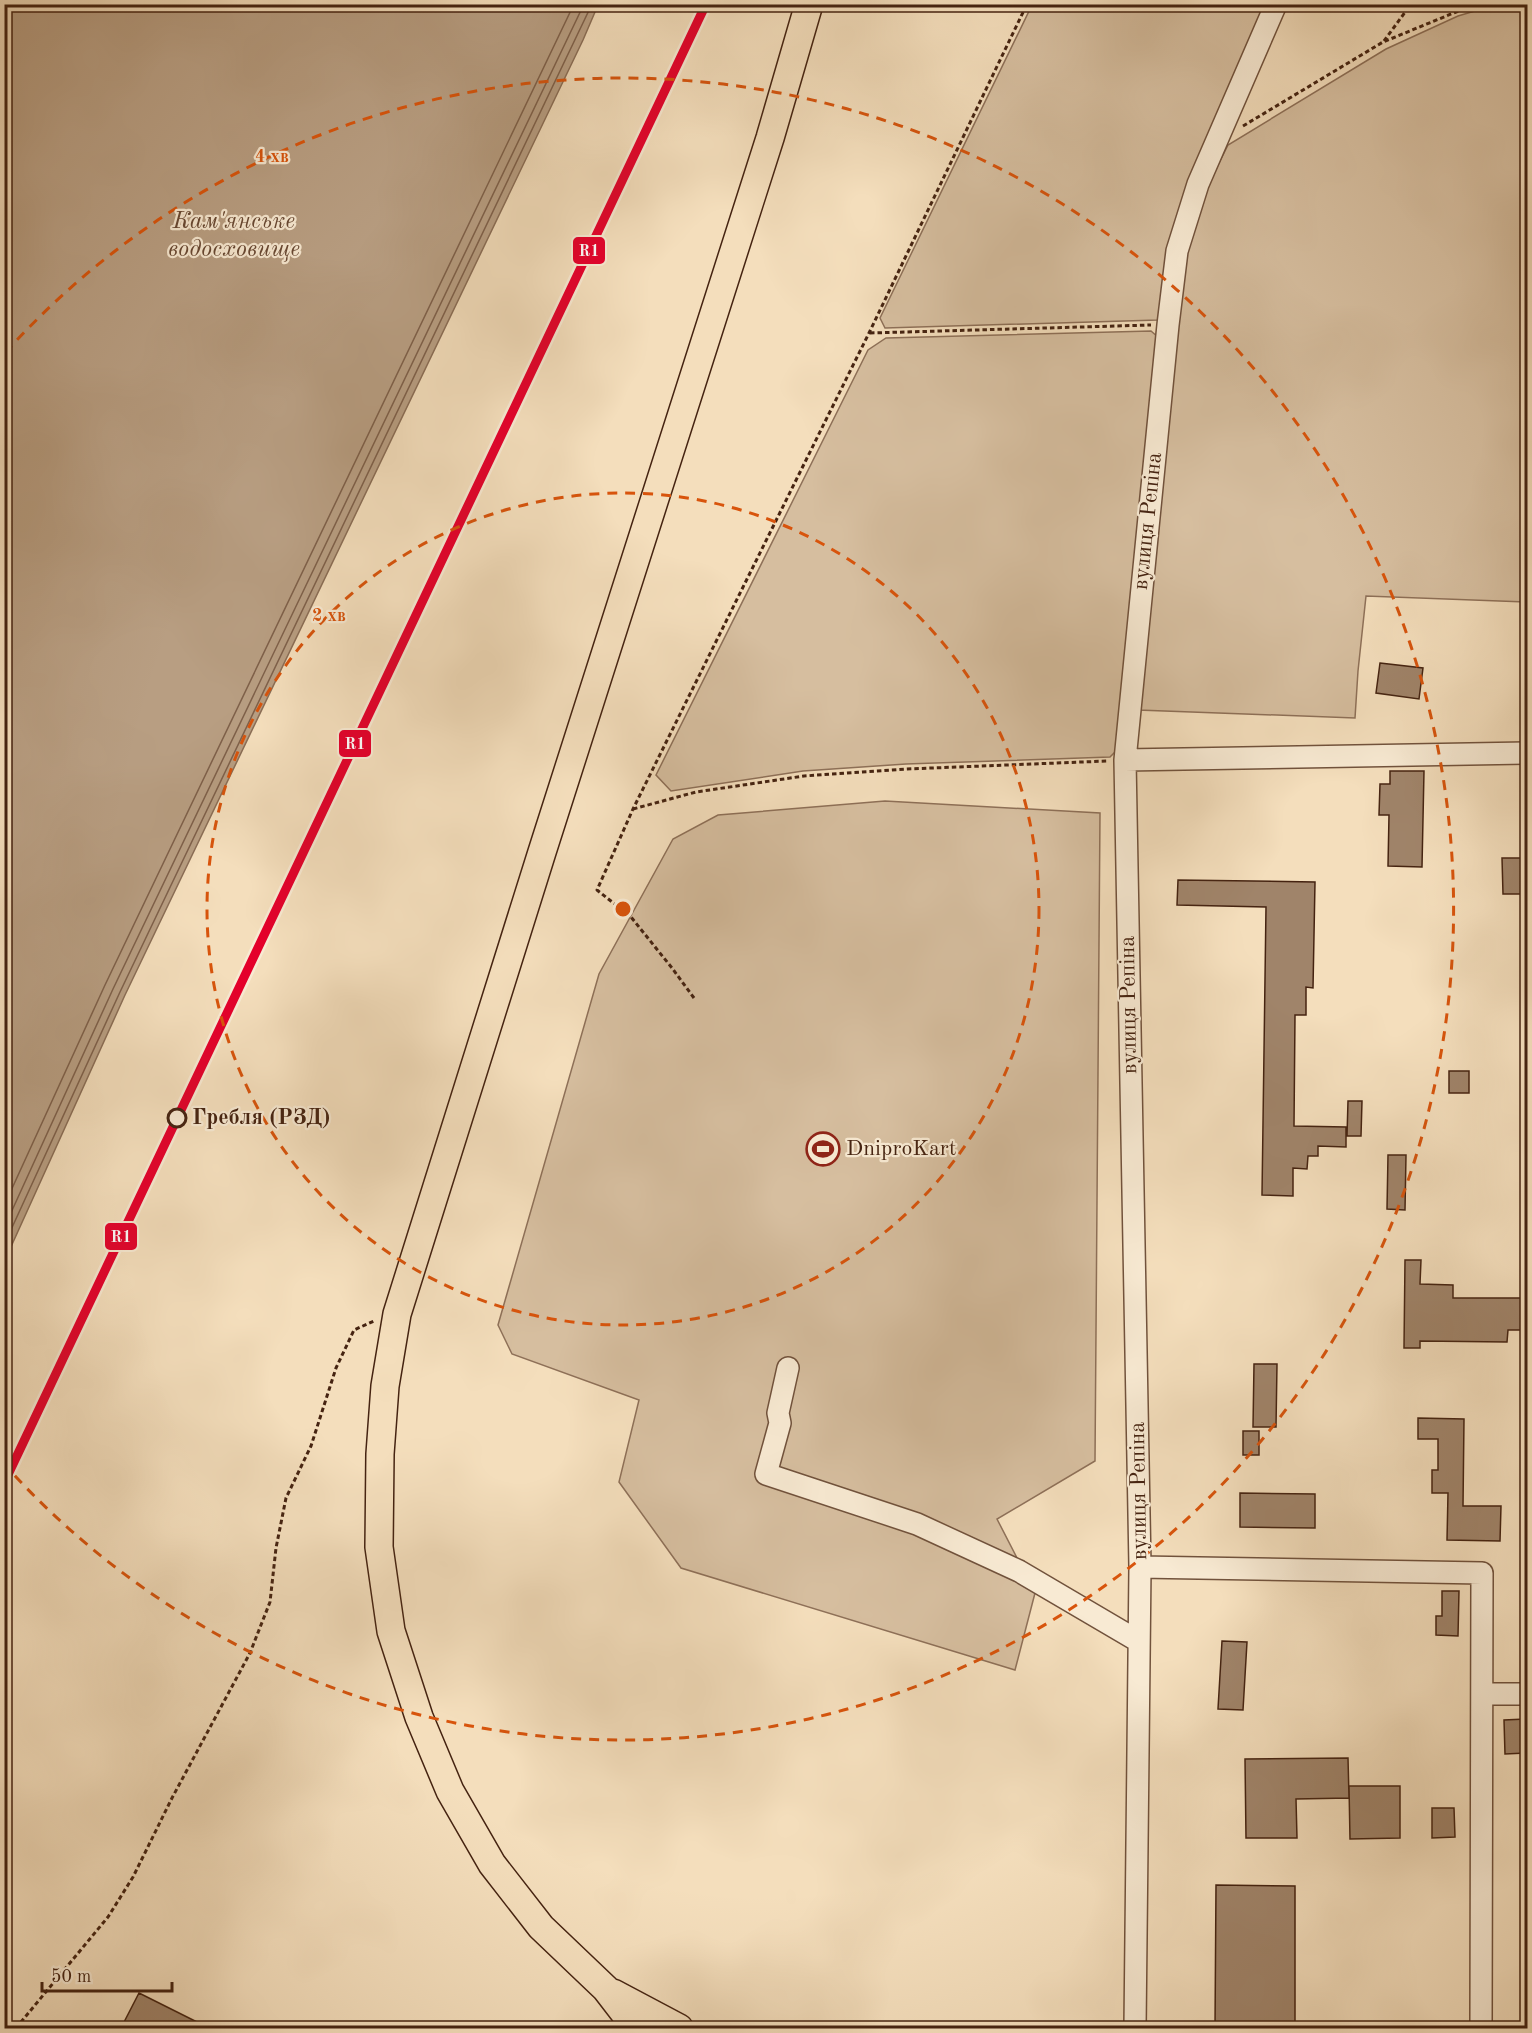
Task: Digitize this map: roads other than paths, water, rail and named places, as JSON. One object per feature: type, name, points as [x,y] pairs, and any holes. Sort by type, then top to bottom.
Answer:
[{"type":"main road","points":[[636,2028],[606,1989],[541,1927],[492,1864],[450,1791],[419,1717],[392,1631],[380,1546],[380,1454],[385,1386],[397,1314],[538,863],[770,138],[809,4]]},
{"type":"main road","points":[[606,1989],[679,2028]]},
{"type":"street","name":"вулиця Репіна","points":[[1135,2028],[1140,1567],[1125,760],[1177,251],[1198,184],[1276,4]]},
{"type":"street","points":[[1125,760],[1527,753]]},
{"type":"street","points":[[788,1368],[778,1413],[780,1423],[766,1474],[917,1524],[1019,1571],[1138,1641]]},
{"type":"street","points":[[1140,1567],[1482,1573],[1481,2028]]},
{"type":"street","points":[[1482,1694],[1527,1694]]},
{"type":"water","name":"Кам'янське водосховище","points":[[5,4],[598,5],[125,995],[5,1260]]},
{"type":"place","name":"Гребля (РЗД)","points":[[177,1118]]},
{"type":"place","name":"DniproKart","points":[[823,1149]]}]
